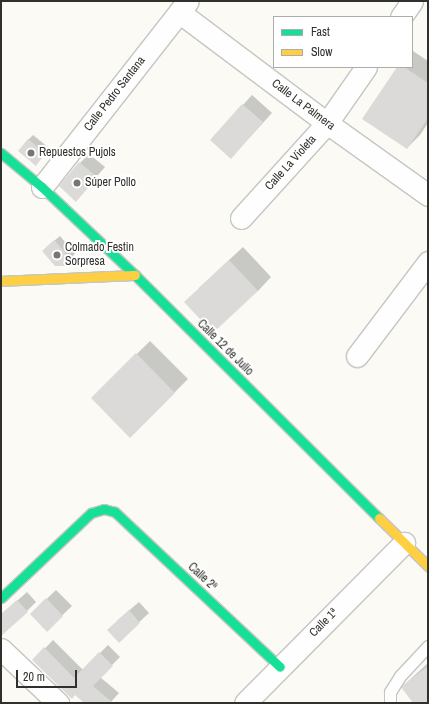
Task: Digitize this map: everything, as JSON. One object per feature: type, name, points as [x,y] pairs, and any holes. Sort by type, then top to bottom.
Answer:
[{"type":"main road","name":"Calle 12 de Julio","points":[[1,152],[42,187],[135,275],[428,566]]},
{"type":"main road","points":[[1,281],[135,275]]},
{"type":"main road","name":"Calle 2ª","points":[[1,598],[91,513],[104,509],[115,512],[280,668]]},
{"type":"street","points":[[402,16],[412,1]]},
{"type":"street","name":"Calle La Palmera","points":[[183,7],[327,123],[428,195]]},
{"type":"street","name":"Calle Pedro Santana","points":[[42,187],[183,7]]},
{"type":"street","name":"Calle La Violeta","points":[[241,218],[327,123],[365,68]]},
{"type":"street","points":[[357,356],[428,262]]},
{"type":"street","name":"Calle 1ª","points":[[245,703],[404,543]]},
{"type":"street","points":[[1,649],[58,703]]},
{"type":"lane","points":[[390,703],[390,692],[400,676],[428,646]]},
{"type":"building","points":[[396,68],[406,68],[428,83],[428,118],[407,149],[362,119]]},
{"type":"building","points":[[242,104],[263,122],[231,159],[210,140]]},
{"type":"building","name":"Repuestos Pujols","points":[[28,139],[45,153],[36,166],[18,151]]},
{"type":"building","name":"Súper Pollo","points":[[79,162],[97,177],[76,202],[59,186]]},
{"type":"building","name":"Colmado Festin Sorpresa","points":[[54,240],[71,259],[64,266],[55,266],[42,251]]},
{"type":"building","points":[[229,260],[258,291],[213,333],[184,302]]},
{"type":"building","points":[[136,353],[175,393],[130,438],[91,398]]},
{"type":"building","points":[[46,598],[63,616],[47,632],[30,614]]},
{"type":"building","points":[[17,600],[28,612],[1,636],[1,614]]},
{"type":"building","points":[[129,610],[140,623],[119,643],[107,630]]},
{"type":"building","points":[[44,647],[74,678],[99,652],[113,666],[93,686],[113,703],[84,703],[75,695],[72,699],[32,660]]},
{"type":"building","points":[[428,666],[428,703],[413,703],[401,687]]},
{"type":"traffic: fast","points":[[1,153],[42,187],[135,275],[379,518]]},
{"type":"traffic: fast","points":[[1,598],[91,513],[104,509],[115,512],[280,667]]},
{"type":"traffic: slow","points":[[1,281],[135,275]]},
{"type":"traffic: slow","points":[[379,518],[428,566]]},
{"type":"place","name":"Repuestos Pujols","points":[[31,153]]},
{"type":"place","name":"Súper Pollo","points":[[77,183]]},
{"type":"place","name":"Colmado Festin Sorpresa","points":[[57,255]]}]
